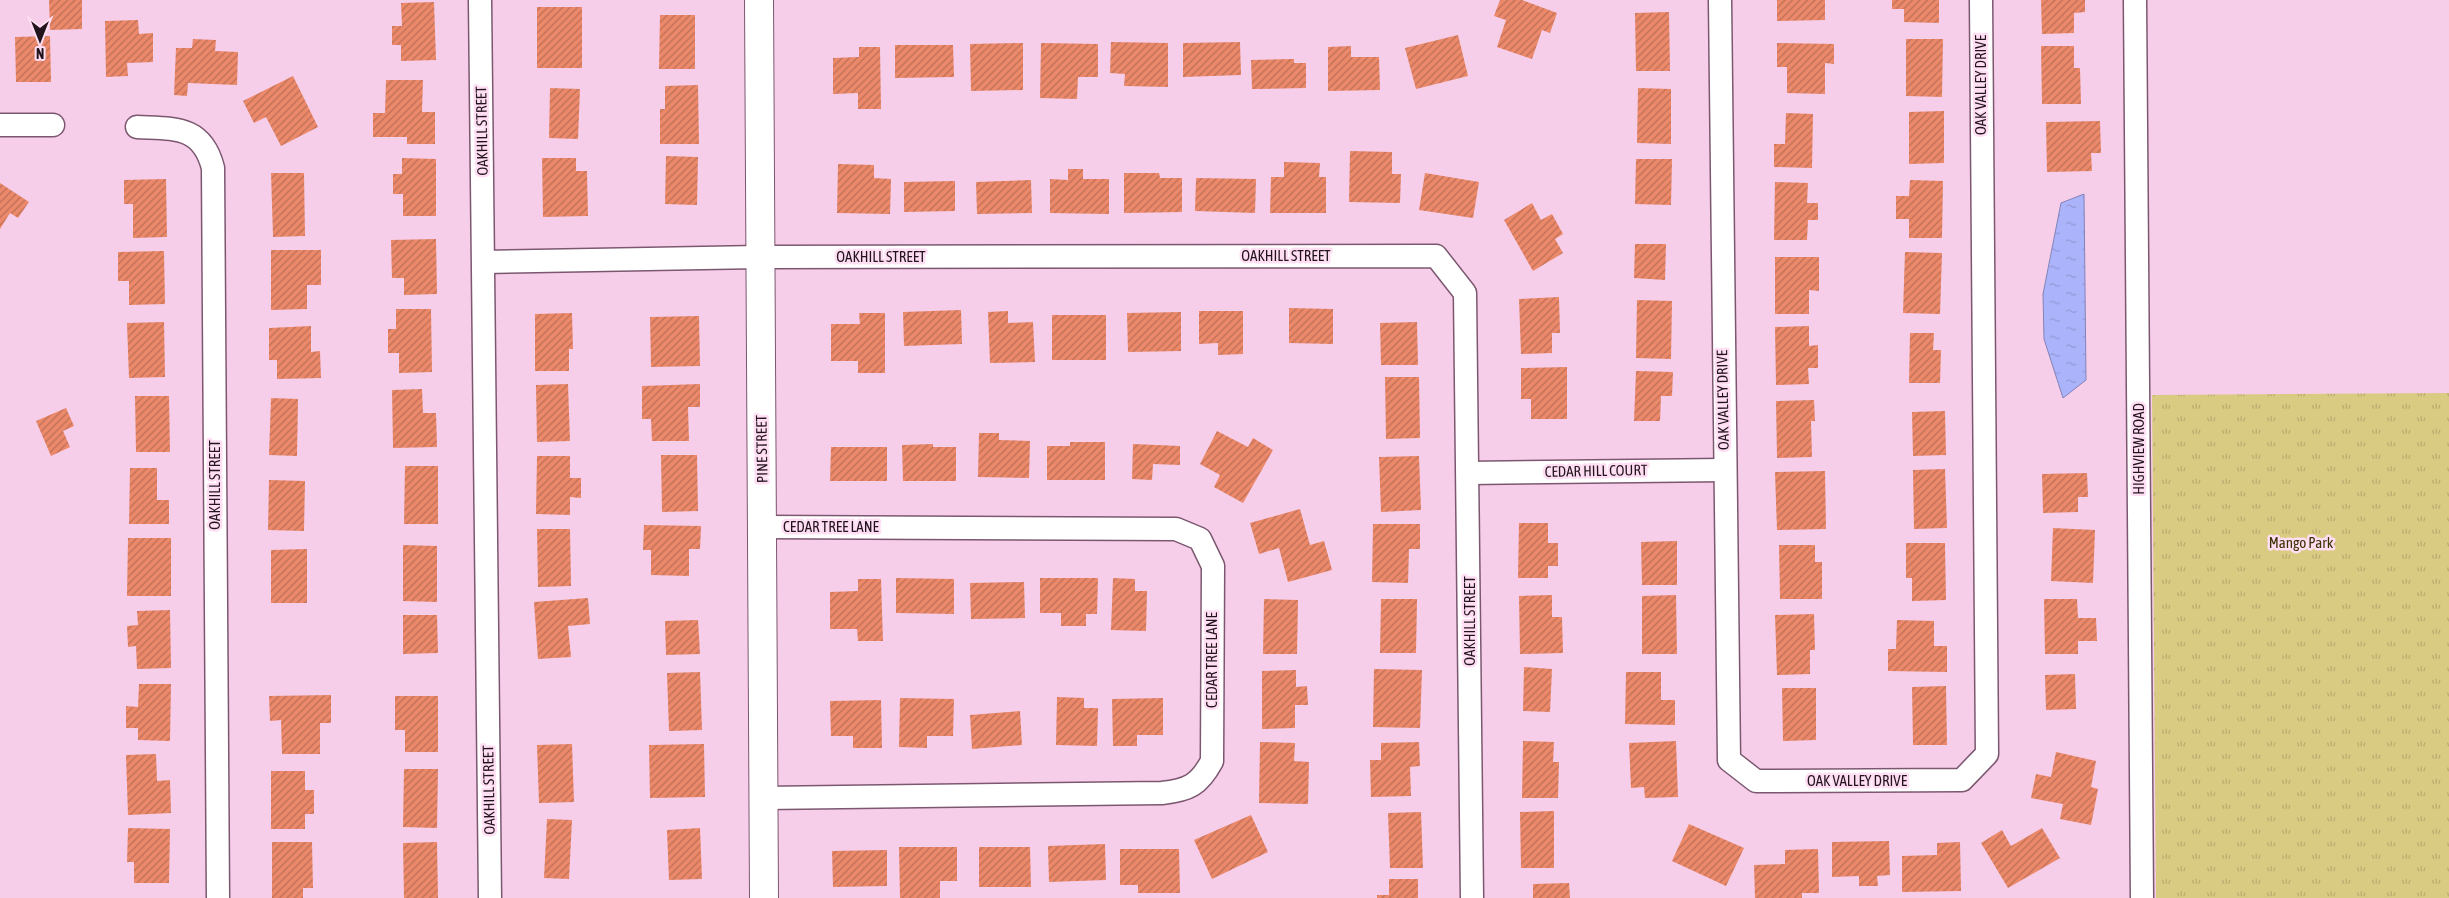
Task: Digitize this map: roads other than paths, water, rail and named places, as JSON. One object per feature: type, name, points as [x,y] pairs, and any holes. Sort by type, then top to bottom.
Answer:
[{"type":"street","name":"OAKHILL STREET","points":[[480,0],[490,898]]},
{"type":"street","name":"PINE STREET","points":[[759,0],[759,257],[764,527],[764,898]]},
{"type":"street","name":"OAK VALLEY DRIVE","points":[[1720,0],[1724,470],[1729,760],[1756,781],[1962,780],[1987,754],[1981,0]]},
{"type":"street","name":"HIGHVIEW ROAD","points":[[2136,0],[2142,898]]},
{"type":"street","points":[[0,125],[53,125]]},
{"type":"street","name":"OAKHILL STREET","points":[[137,126],[179,130],[199,140],[209,152],[213,168],[218,898]]},
{"type":"street","name":"OAKHILL STREET","points":[[484,262],[759,257],[1436,256],[1465,293],[1472,898]]},
{"type":"street","name":"CEDAR HILL COURT","points":[[1468,473],[1724,470]]},
{"type":"street","name":"CEDAR TREE LANE","points":[[764,527],[1176,528],[1200,539],[1212,566],[1212,761],[1204,776],[1185,790],[1162,793],[764,798]]},
{"type":"water","points":[[2084,194],[2086,380],[2063,398],[2044,339],[2043,294],[2061,203]]},
{"type":"park label","name":"Mango Park","points":[[2301,543]]}]
